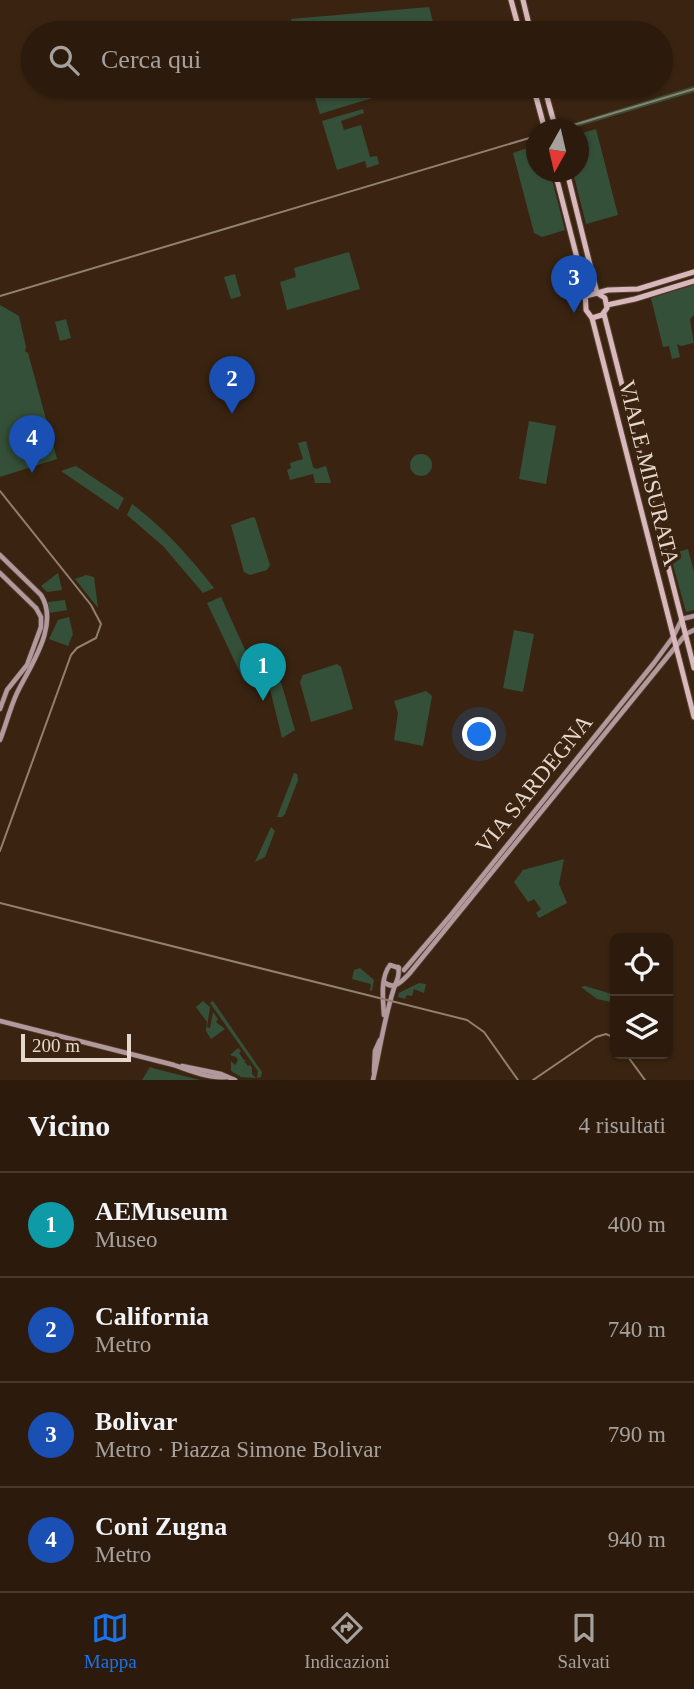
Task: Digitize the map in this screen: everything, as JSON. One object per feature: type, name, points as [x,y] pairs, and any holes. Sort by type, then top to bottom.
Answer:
[{"type":"main road","points":[[511,0],[517,21]]},
{"type":"main road","points":[[523,0],[528,21]]},
{"type":"main road","points":[[536,98],[542,119]]},
{"type":"main road","points":[[547,98],[553,119]]},
{"type":"main road","points":[[558,182],[586,296],[586,310],[592,318],[604,314],[607,305],[605,297],[597,293]]},
{"type":"main road","points":[[570,182],[597,293]]},
{"type":"main road","points":[[586,296],[638,289],[694,272]]},
{"type":"main road","points":[[607,305],[694,281]]},
{"type":"main road","name":"VIALE MISURATA","points":[[604,314],[694,668]]},
{"type":"main road","name":"VIALE MISURATA","points":[[592,318],[694,717]]},
{"type":"main road","points":[[0,739],[16,695],[45,631],[46,614],[44,600],[1,556]]},
{"type":"main road","points":[[0,573],[27,600],[46,614]]},
{"type":"main road","points":[[27,600],[36,598],[37,591]]},
{"type":"main road","points":[[36,608],[44,600]]},
{"type":"main road","points":[[0,709],[7,690],[24,671],[41,627],[41,617],[36,608]]},
{"type":"main road","points":[[682,619],[694,616]]},
{"type":"main road","name":"VIA SARDEGNA","points":[[423,954],[657,665],[682,619]]},
{"type":"main road","points":[[685,634],[694,630]]},
{"type":"main road","name":"VIA SARDEGNA","points":[[657,665],[685,634]]},
{"type":"main road","points":[[666,658],[678,656]]},
{"type":"main road","points":[[7,690],[16,695]]},
{"type":"main road","points":[[404,970],[423,954]]},
{"type":"main road","points":[[384,982],[395,986],[410,974],[423,954]]},
{"type":"main road","points":[[374,1078],[375,1051],[384,1016],[384,982],[388,966],[394,965],[410,974]]},
{"type":"main road","points":[[384,1016],[391,1001],[398,967]]},
{"type":"main road","points":[[0,1021],[174,1065],[221,1074],[235,1080]]},
{"type":"green space","points":[[429,7],[433,21],[292,21]]},
{"type":"green space","points":[[694,86],[694,92],[589,123],[587,119],[655,98],[673,98],[673,92]]},
{"type":"green space","points":[[315,98],[372,98],[320,114]]},
{"type":"green space","points":[[363,109],[364,113],[341,121],[344,130],[361,125],[370,157],[377,156],[379,164],[367,168],[365,161],[337,170],[322,121]]},
{"type":"green space","points":[[596,129],[618,215],[586,224],[576,182],[589,182],[589,131]]},
{"type":"green space","points":[[526,148],[526,182],[553,182],[565,230],[542,237],[534,233],[513,153]]},
{"type":"green space","points":[[349,252],[360,289],[287,310],[280,282],[296,277],[294,268]]},
{"type":"green space","points":[[235,274],[241,296],[231,299],[224,277]]},
{"type":"green space","points":[[694,285],[694,315],[690,319],[694,345],[677,344],[680,357],[672,359],[669,346],[663,347],[651,298]]},
{"type":"green space","points":[[0,305],[19,316],[25,351],[28,353],[57,459],[0,477]]},
{"type":"green space","points":[[66,319],[71,338],[60,341],[55,322]]},
{"type":"green space","points":[[529,421],[556,426],[546,484],[519,479]]},
{"type":"green space","points":[[306,441],[313,467],[316,469],[326,466],[331,483],[315,483],[313,474],[290,480],[287,470],[291,468],[290,463],[303,459],[298,443]]},
{"type":"green space","points":[[421,454],[429,457],[432,465],[429,473],[421,476],[413,473],[410,465],[413,457]]},
{"type":"green space","points":[[76,466],[124,498],[118,510],[61,471]]},
{"type":"green space","points":[[132,504],[176,543],[214,588],[203,593],[163,546],[127,515]]},
{"type":"green space","points":[[253,517],[270,565],[267,570],[250,575],[244,572],[231,525]]},
{"type":"green space","points":[[688,549],[694,572],[694,610],[686,612],[670,554]]},
{"type":"green space","points":[[58,573],[62,590],[47,592],[41,586]]},
{"type":"green space","points":[[86,575],[94,577],[98,608],[75,579]]},
{"type":"green space","points":[[221,597],[257,676],[244,681],[207,603]]},
{"type":"green space","points":[[65,600],[67,610],[49,613],[48,602]]},
{"type":"green space","points":[[69,617],[73,634],[68,646],[49,639],[58,620]]},
{"type":"green space","points":[[514,630],[534,634],[523,692],[503,688]]},
{"type":"green space","points":[[337,664],[341,667],[353,709],[311,722],[300,682],[303,675]]},
{"type":"green space","points":[[281,682],[295,730],[282,738],[269,685]]},
{"type":"green space","points":[[426,691],[432,696],[423,746],[394,740],[398,713],[394,701]]},
{"type":"green space","points":[[294,773],[297,774],[298,780],[285,814],[277,817]]},
{"type":"green space","points":[[271,827],[275,831],[265,857],[255,862]]},
{"type":"green space","points":[[564,859],[559,884],[567,903],[539,918],[536,913],[541,909],[534,899],[528,902],[514,882],[523,870]]},
{"type":"green space","points":[[360,968],[374,980],[372,991],[371,984],[352,979],[354,970]]},
{"type":"green space","points":[[419,983],[426,984],[424,993],[414,989],[412,996],[407,995],[405,999],[398,997],[399,993]]},
{"type":"green space","points":[[581,987],[610,994],[610,1002],[597,999]]},
{"type":"green space","points":[[203,1001],[210,1007],[207,1027],[210,1028],[213,1012],[218,1019],[216,1022],[225,1029],[211,1039],[206,1031],[207,1022],[196,1007]]},
{"type":"green space","points":[[213,1001],[262,1072],[261,1077],[257,1078],[258,1071],[210,1003]]},
{"type":"green space","points":[[238,1048],[256,1078],[241,1077],[231,1071],[231,1061],[235,1065],[238,1060],[230,1055]]},
{"type":"green space","points":[[150,1067],[156,1069],[200,1080],[142,1080]]},
{"type":"tram line","points":[[673,95],[694,89]]},
{"type":"tram line","points":[[589,120],[664,98]]},
{"type":"tram line","points":[[0,296],[526,139]]},
{"type":"tram line","points":[[0,491],[91,605],[101,624],[96,638],[77,648],[71,655],[0,851]]},
{"type":"tram line","points":[[0,903],[467,1020],[484,1032],[518,1080]]},
{"type":"tram line","points":[[533,1080],[596,1037],[606,1034],[610,1036]]},
{"type":"tram line","points":[[630,1059],[645,1080]]},
{"type":"place","name":"Bolivar","points":[[574,313]]},
{"type":"place","name":"California","points":[[232,414]]},
{"type":"place","name":"Coni Zugna","points":[[32,473]]},
{"type":"place","name":"AEMuseum","points":[[263,701]]}]
